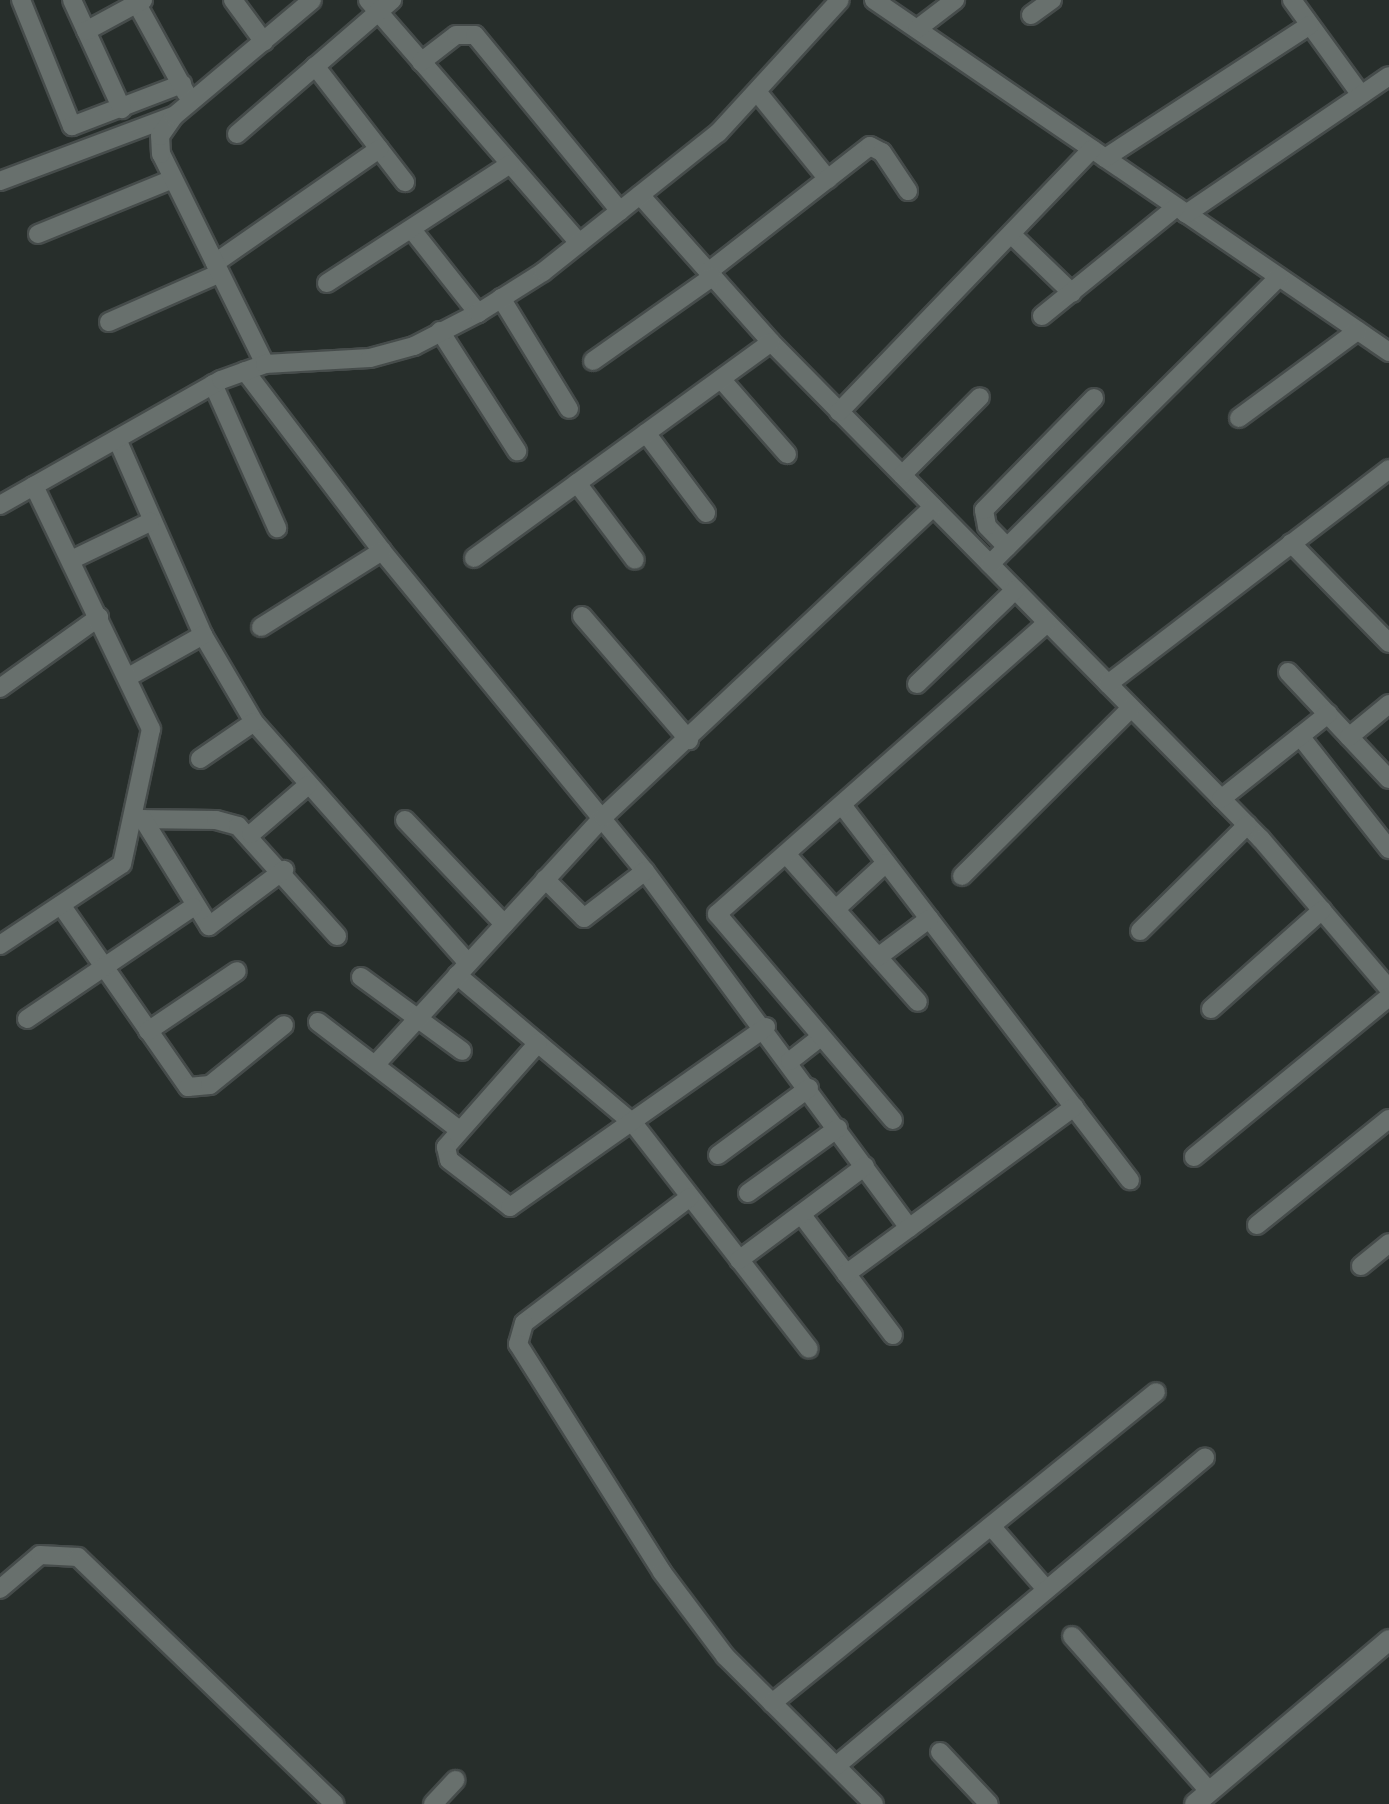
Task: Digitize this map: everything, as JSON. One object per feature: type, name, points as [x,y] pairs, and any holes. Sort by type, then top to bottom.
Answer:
[{"type":"street","points":[[21,0],[72,126],[182,84]]},
{"type":"street","points":[[72,0],[122,109]]},
{"type":"street","points":[[232,0],[264,42]]},
{"type":"street","points":[[265,364],[173,179],[160,136],[174,116],[312,0]]},
{"type":"street","points":[[0,505],[213,384],[245,371],[265,364],[370,358],[440,332],[478,312],[579,243],[640,195],[758,92],[840,0]]},
{"type":"street","points":[[874,0],[1389,352]]},
{"type":"street","points":[[917,30],[954,0]]},
{"type":"street","points":[[1032,15],[1052,0]]},
{"type":"street","points":[[1292,0],[1361,95]]},
{"type":"street","points":[[86,31],[140,2],[191,102]]},
{"type":"street","points":[[237,134],[379,4],[421,62],[579,243]]},
{"type":"street","points":[[839,412],[1010,234],[1099,154],[1310,25]]},
{"type":"street","points":[[421,62],[456,35],[475,35],[620,210]]},
{"type":"street","points":[[315,66],[405,182]]},
{"type":"street","points":[[1042,316],[1181,210],[1389,76]]},
{"type":"street","points":[[758,92],[828,180]]},
{"type":"street","points":[[0,181],[174,116]]},
{"type":"street","points":[[593,361],[877,146],[908,191]]},
{"type":"street","points":[[109,322],[218,268],[379,148]]},
{"type":"street","points":[[326,283],[413,231],[510,164]]},
{"type":"street","points":[[38,234],[173,179]]},
{"type":"street","points":[[640,195],[771,342],[1246,825],[1388,987],[1194,1157]]},
{"type":"street","points":[[413,231],[478,312]]},
{"type":"street","points":[[1010,234],[1072,292]]},
{"type":"street","points":[[990,564],[1279,277]]},
{"type":"street","points":[[501,298],[570,409]]},
{"type":"street","points":[[1239,418],[1357,330]]},
{"type":"street","points":[[440,332],[517,451]]},
{"type":"street","points":[[474,558],[771,342]]},
{"type":"street","points":[[245,371],[382,551],[645,870],[766,1027],[909,1228]]},
{"type":"street","points":[[721,378],[788,454]]},
{"type":"street","points":[[213,384],[277,528]]},
{"type":"street","points":[[902,476],[980,397]]},
{"type":"street","points":[[1007,547],[987,526],[984,510],[1094,398]]},
{"type":"street","points":[[646,433],[706,512]]},
{"type":"street","points":[[117,438],[150,522],[203,636],[254,722],[462,969],[538,1043],[632,1124],[808,1349]]},
{"type":"street","points":[[1108,684],[1389,468]]},
{"type":"street","points":[[578,483],[636,560]]},
{"type":"street","points":[[0,945],[122,864],[139,819],[151,722],[34,486]]},
{"type":"street","points":[[375,1065],[603,816],[689,740],[932,507]]},
{"type":"street","points":[[71,560],[150,522]]},
{"type":"street","points":[[1292,544],[1389,643]]},
{"type":"street","points":[[261,627],[382,551]]},
{"type":"street","points":[[918,684],[1016,590]]},
{"type":"street","points":[[582,616],[689,740]]},
{"type":"street","points":[[0,688],[99,617]]},
{"type":"street","points":[[893,1120],[717,914],[1047,623]]},
{"type":"street","points":[[130,676],[203,636]]},
{"type":"street","points":[[1288,672],[1389,779]]},
{"type":"street","points":[[1349,737],[1389,704]]},
{"type":"street","points":[[962,876],[1131,708]]},
{"type":"street","points":[[1221,799],[1328,714]]},
{"type":"street","points":[[200,759],[254,722]]},
{"type":"street","points":[[1300,736],[1389,849]]},
{"type":"street","points":[[252,834],[308,785]]},
{"type":"street","points":[[842,805],[1130,1180]]},
{"type":"street","points":[[139,819],[216,820],[252,834],[337,936]]},
{"type":"street","points":[[139,819],[202,922],[218,925],[284,870]]},
{"type":"street","points":[[405,820],[504,924]]},
{"type":"street","points":[[1140,931],[1246,825]]},
{"type":"street","points":[[786,854],[918,1002]]},
{"type":"street","points":[[836,909],[886,863]]},
{"type":"street","points":[[545,879],[584,918],[645,870]]},
{"type":"street","points":[[60,905],[188,1086],[199,1089],[284,1025]]},
{"type":"street","points":[[26,1020],[192,907]]},
{"type":"street","points":[[1211,1010],[1322,910]]},
{"type":"street","points":[[878,957],[929,918]]},
{"type":"street","points":[[148,1032],[237,971]]},
{"type":"street","points":[[361,977],[462,1051]]},
{"type":"street","points":[[318,1022],[458,1129]]},
{"type":"street","points":[[538,1043],[446,1147],[449,1160],[510,1207],[766,1027]]},
{"type":"street","points":[[790,1061],[821,1037]]},
{"type":"street","points":[[718,1155],[809,1088]]},
{"type":"street","points":[[846,1274],[1074,1107]]},
{"type":"street","points":[[1257,1225],[1389,1119]]},
{"type":"street","points":[[748,1193],[838,1128]]},
{"type":"street","points":[[739,1260],[865,1166]]},
{"type":"street","points":[[690,1196],[524,1322],[518,1344],[662,1572],[725,1656],[874,1804]]},
{"type":"street","points":[[801,1214],[893,1335]]},
{"type":"street","points":[[1360,1266],[1389,1243]]},
{"type":"street","points":[[772,1703],[1156,1392]]},
{"type":"street","points":[[836,1766],[1205,1457]]},
{"type":"street","points":[[991,1526],[1046,1590]]},
{"type":"street","points":[[0,1588],[40,1554],[78,1557],[335,1804]]},
{"type":"street","points":[[1072,1636],[1202,1798],[1389,1640]]},
{"type":"street","points":[[940,1752],[989,1804]]},
{"type":"street","points":[[433,1804],[455,1780]]}]
